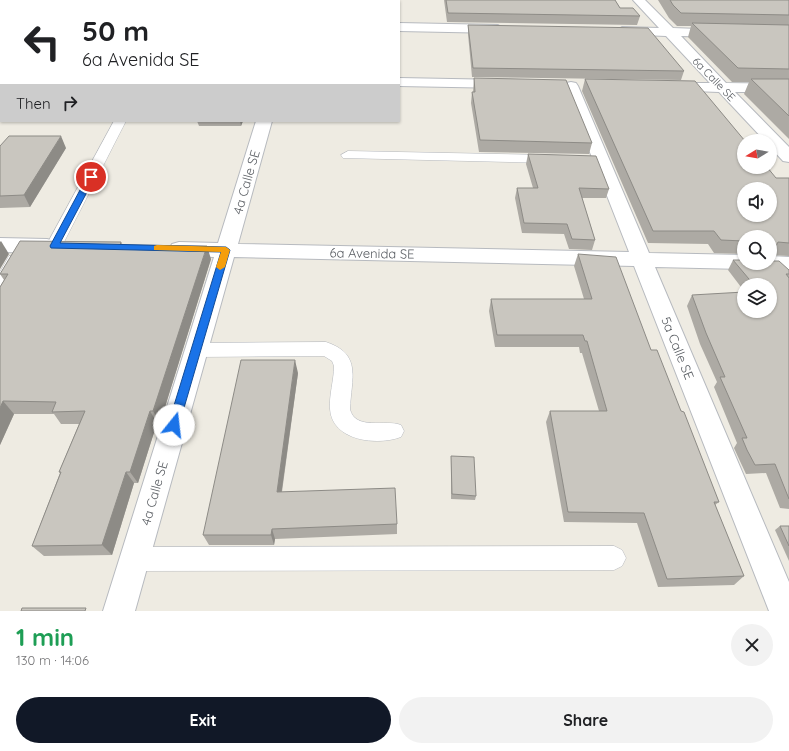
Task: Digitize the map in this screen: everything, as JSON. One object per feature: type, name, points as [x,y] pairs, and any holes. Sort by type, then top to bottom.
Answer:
[{"type":"street","name":"6a Calle SE","points":[[639,0],[789,157]]},
{"type":"street","points":[[400,27],[510,29]]},
{"type":"street","points":[[606,31],[733,33]]},
{"type":"street","points":[[400,82],[516,85]]},
{"type":"street","name":"5a Calle SE","points":[[571,86],[594,160],[642,259],[784,611]]},
{"type":"street","points":[[658,87],[789,88]]},
{"type":"street","name":"4a Calle SE","points":[[118,611],[264,122]]},
{"type":"street","points":[[0,245],[78,246]]},
{"type":"street","name":"6a Avenida SE","points":[[163,248],[737,262]]},
{"type":"street","points":[[777,264],[789,264]]},
{"type":"lane","points":[[54,246],[119,122]]},
{"type":"lane","points":[[348,155],[566,160]]},
{"type":"lane","points":[[0,286],[24,245]]},
{"type":"lane","points":[[196,350],[326,349],[339,356],[344,368],[339,410],[345,424],[359,430],[394,431]]},
{"type":"lane","points":[[134,559],[614,558]]},
{"type":"building","points":[[446,0],[615,0],[620,8],[633,8],[640,16],[448,13]]},
{"type":"building","points":[[670,0],[789,0],[789,15],[681,13]]},
{"type":"building","points":[[692,23],[789,25],[789,69],[738,68]]},
{"type":"building","points":[[468,25],[648,28],[684,71],[473,68]]},
{"type":"building","points":[[474,78],[566,80],[592,143],[480,140],[472,92],[475,92]]},
{"type":"building","points":[[585,79],[695,81],[739,134],[737,134],[737,174],[773,174],[776,178],[789,178],[789,243],[778,242],[777,244],[777,230],[737,230],[737,241],[721,240],[714,231],[653,231]]},
{"type":"building","points":[[751,79],[789,79],[789,116]]},
{"type":"building","points":[[9,136],[61,136],[24,195],[0,196],[0,146]]},
{"type":"building","points":[[528,154],[596,156],[609,189],[579,188],[595,240],[572,239],[567,224],[524,223],[517,188],[538,188]]},
{"type":"building","points":[[20,241],[121,242],[120,245],[207,246],[153,411],[150,411],[130,472],[126,472],[102,545],[32,546],[61,472],[59,472],[85,411],[52,412],[56,402],[3,401],[0,408],[0,287],[8,274],[0,274]]},
{"type":"building","points":[[578,254],[616,257],[651,350],[657,350],[681,411],[684,412],[719,502],[714,502],[744,576],[667,579],[644,513],[568,512],[550,411],[607,411],[587,341],[585,341],[583,335],[497,335],[491,299],[592,299]]},
{"type":"building","points":[[777,261],[789,270],[789,274],[786,274],[789,278],[789,499],[775,464],[755,465],[747,450],[742,438],[747,438],[720,377],[725,377],[692,295],[737,292],[737,318],[777,318],[777,278],[748,278],[741,270],[777,270]]},
{"type":"building","points":[[241,360],[295,360],[277,492],[395,488],[397,524],[272,529],[271,535],[203,535]]},
{"type":"building","points":[[451,456],[474,457],[476,496],[452,494]]},
{"type":"building","points":[[780,526],[789,526],[789,546]]},
{"type":"building","points":[[22,608],[86,608],[85,611],[21,611]]},
{"type":"slow traffic","points":[[157,248],[226,250],[220,267]]},
{"type":"route","points":[[91,177],[54,246],[226,250],[174,425]]}]
